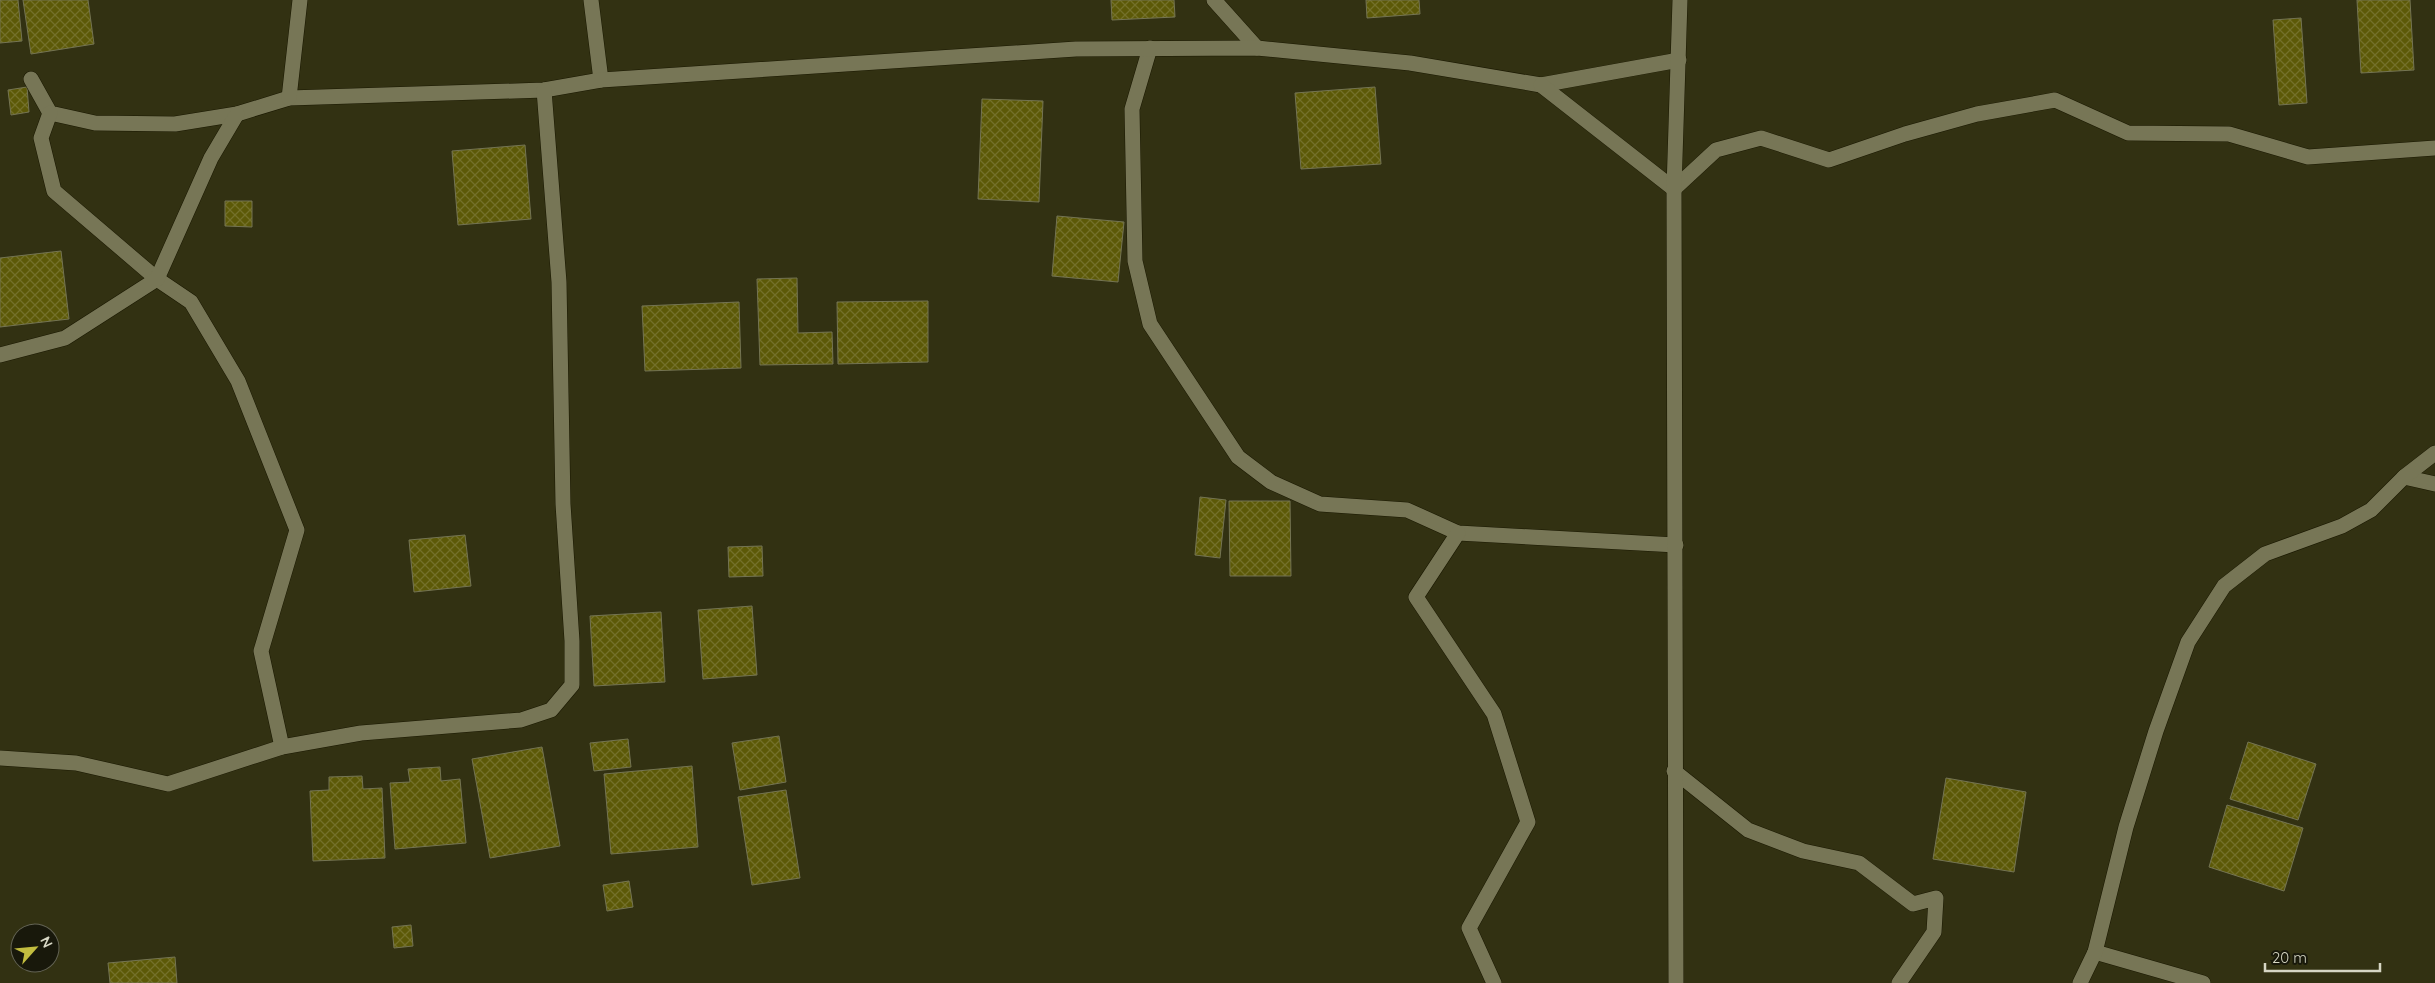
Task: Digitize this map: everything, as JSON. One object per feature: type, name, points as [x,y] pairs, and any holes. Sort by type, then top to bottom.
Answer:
[{"type":"street","points":[[289,98],[300,0]]},
{"type":"street","points":[[591,0],[601,80]]},
{"type":"street","points":[[1214,0],[1257,48]]},
{"type":"street","points":[[1676,983],[1674,189],[1680,0]]},
{"type":"street","points":[[1150,48],[1132,109],[1135,261],[1150,324],[1238,457],[1271,482],[1320,504],[1407,510],[1458,534],[1676,545]]},
{"type":"street","points":[[31,80],[50,113],[95,123],[165,124],[237,114],[289,98],[544,90],[601,80],[1076,49],[1257,48],[1410,63],[1542,85],[1679,60]]},
{"type":"street","points":[[1542,85],[1674,189]]},
{"type":"street","points":[[0,758],[76,763],[168,784],[282,747],[361,733],[521,720],[551,710],[572,685],[572,641],[564,504],[559,282],[544,90]]},
{"type":"street","points":[[1674,189],[1716,150],[1761,138],[1829,160],[1978,114],[2056,100],[2128,133],[2230,134],[2308,157],[2435,148]]},
{"type":"street","points":[[50,113],[41,138],[54,191],[157,279],[191,302],[238,381],[297,530],[261,651],[282,747]]},
{"type":"street","points":[[0,355],[65,338],[157,279],[211,158],[237,114]]},
{"type":"street","points":[[2080,983],[2095,952],[2126,827],[2156,731],[2188,642],[2224,586],[2265,554],[2342,526],[2371,510],[2404,477],[2435,453]]},
{"type":"street","points":[[2404,477],[2435,484]]},
{"type":"street","points":[[1458,534],[1416,597],[1494,714],[1528,822],[1469,928],[1494,983]]},
{"type":"street","points":[[1674,771],[1748,830],[1803,851],[1859,862],[1913,904],[1936,898],[1934,932],[1900,983]]},
{"type":"street","points":[[2095,952],[2203,983]]},
{"type":"building","points":[[0,0],[18,0],[22,41],[0,43]]},
{"type":"building","points":[[23,0],[88,0],[94,44],[31,54]]},
{"type":"building","points":[[1111,0],[1174,0],[1175,17],[1112,20]]},
{"type":"building","points":[[1366,0],[1419,0],[1420,14],[1367,18]]},
{"type":"building","points":[[2357,0],[2410,0],[2414,70],[2361,73]]},
{"type":"building","points":[[2301,18],[2307,103],[2279,105],[2273,20]]},
{"type":"building","points":[[27,87],[29,112],[11,115],[8,90]]},
{"type":"building","points":[[1375,87],[1381,164],[1301,169],[1295,93]]},
{"type":"building","points":[[982,99],[1043,101],[1039,202],[978,199]]},
{"type":"building","points":[[525,145],[531,219],[458,225],[452,151]]},
{"type":"building","points":[[225,201],[252,201],[252,227],[225,226]]},
{"type":"building","points":[[1057,216],[1124,222],[1118,282],[1052,276]]},
{"type":"building","points":[[61,251],[69,319],[0,327],[0,258]]},
{"type":"building","points":[[797,278],[798,333],[832,332],[833,364],[760,365],[757,279]]},
{"type":"building","points":[[928,301],[928,362],[838,364],[837,302]]},
{"type":"building","points":[[739,302],[741,368],[645,371],[642,306]]},
{"type":"building","points":[[1200,497],[1226,500],[1220,558],[1195,555]]},
{"type":"building","points":[[1229,501],[1290,501],[1291,576],[1230,576]]},
{"type":"building","points":[[465,535],[471,586],[414,592],[409,540]]},
{"type":"building","points":[[762,546],[763,576],[729,577],[728,547]]},
{"type":"building","points":[[752,606],[757,675],[703,679],[698,610]]},
{"type":"building","points":[[661,612],[665,682],[594,686],[590,616]]},
{"type":"building","points":[[779,736],[786,782],[740,790],[732,743]]},
{"type":"building","points":[[628,739],[631,767],[594,771],[590,743]]},
{"type":"building","points":[[2248,742],[2316,764],[2298,820],[2230,799]]},
{"type":"building","points":[[542,747],[560,846],[490,858],[472,759]]},
{"type":"building","points":[[692,766],[698,847],[611,854],[604,774]]},
{"type":"building","points":[[440,767],[441,781],[460,779],[466,843],[395,849],[390,783],[410,782],[408,769]]},
{"type":"building","points":[[362,776],[363,789],[382,788],[385,858],[313,861],[310,791],[329,790],[329,777]]},
{"type":"building","points":[[1946,778],[2026,792],[2014,872],[1933,859]]},
{"type":"building","points":[[786,790],[800,878],[752,885],[738,797]]},
{"type":"building","points":[[2227,805],[2303,828],[2284,891],[2209,867]]},
{"type":"building","points":[[629,881],[633,907],[607,911],[603,885]]},
{"type":"building","points":[[411,925],[413,946],[394,948],[392,927]]},
{"type":"building","points":[[175,957],[177,983],[110,983],[108,963]]}]
